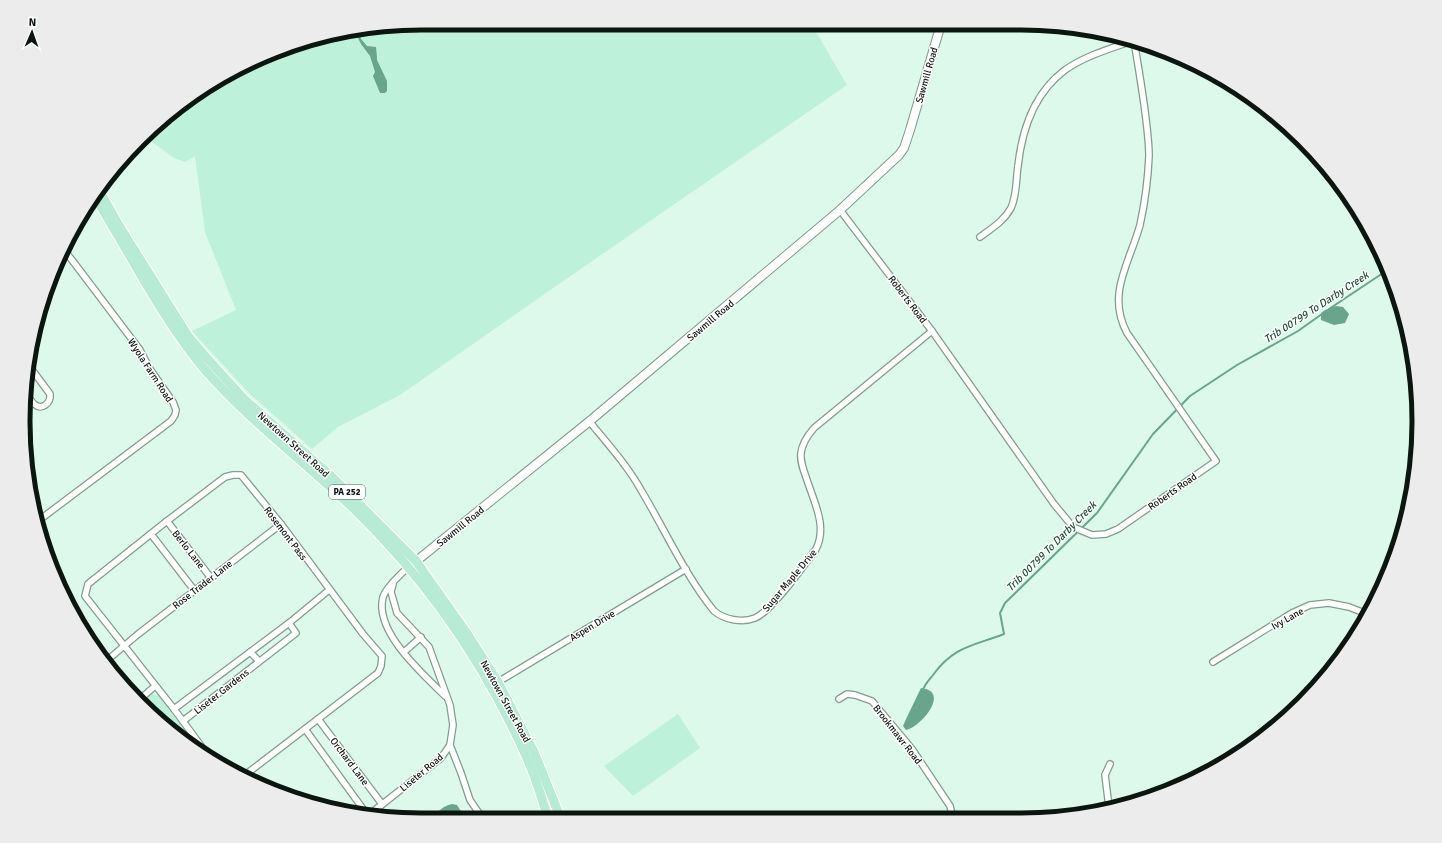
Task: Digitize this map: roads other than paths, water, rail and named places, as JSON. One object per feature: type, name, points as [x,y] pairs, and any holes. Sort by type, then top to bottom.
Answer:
[{"type":"main road","name":"Newtown Street Road","points":[[102,195],[118,224],[188,336],[243,398],[330,476],[413,564],[466,632],[498,682],[534,752],[559,813]]},
{"type":"main road","name":"Newtown Street Road","points":[[98,201],[157,302],[189,350],[206,370],[231,398],[413,564],[494,690],[527,758],[546,813]]},
{"type":"main road","points":[[544,805],[554,800]]},
{"type":"street","name":"Sawmill Road","points":[[413,564],[590,421],[840,210],[894,160],[904,148],[939,30]]},
{"type":"street","points":[[980,237],[1000,223],[1011,207],[1015,194],[1022,138],[1030,114],[1044,91],[1056,78],[1075,64],[1097,53],[1124,44]]},
{"type":"street","name":"Roberts Road","points":[[840,210],[932,331],[1054,504],[1073,527],[1092,535],[1106,534],[1118,530],[1216,461],[1127,333],[1122,324],[1120,315],[1118,300],[1120,283],[1140,221],[1147,184],[1149,154],[1145,106],[1134,47]]},
{"type":"street","name":"Wyola Farm Road","points":[[42,517],[170,421],[175,415],[176,410],[173,402],[150,369],[140,350],[68,254]]},
{"type":"street","name":"Sugar Maple Drive","points":[[590,421],[622,461],[640,488],[686,569],[710,606],[720,616],[735,620],[755,618],[768,608],[816,549],[820,541],[821,525],[802,465],[801,454],[808,436],[814,428],[932,331]]},
{"type":"street","points":[[31,400],[37,406],[42,407],[47,405],[51,400],[50,394],[33,373]]},
{"type":"street","name":"Rosemont Pass","points":[[125,647],[85,596],[88,584],[167,521],[226,477],[241,475],[329,590],[382,656],[381,666],[378,673],[248,773]]},
{"type":"street","name":"Berlo Lane","points":[[167,521],[211,578]]},
{"type":"street","name":"Rose Trader Lane","points":[[110,658],[194,590],[280,524]]},
{"type":"street","name":"Berlo Lane","points":[[151,534],[194,590]]},
{"type":"street","name":"Liseter Road","points":[[413,564],[402,573],[384,596],[382,606],[383,616],[387,629],[404,652],[446,697]]},
{"type":"street","name":"Aspen Drive","points":[[498,682],[686,569]]},
{"type":"street","name":"Liseter Road","points":[[374,810],[441,758],[450,746],[453,725],[450,705],[429,647],[421,636],[397,612],[391,592],[393,584]]},
{"type":"street","name":"Liseter Gardens","points":[[174,709],[289,623],[329,590]]},
{"type":"street","name":"Ivy Lane","points":[[1213,662],[1292,613],[1310,605],[1329,604],[1349,607],[1363,612]]},
{"type":"street","name":"Liseter Gardens","points":[[183,721],[296,633],[289,623]]},
{"type":"street","points":[[404,652],[421,636]]},
{"type":"street","points":[[125,647],[174,709],[197,742]]},
{"type":"street","name":"Liseter Gardens","points":[[250,652],[259,662]]},
{"type":"street","points":[[143,696],[155,686]]},
{"type":"street","name":"Brookmawr Road","points":[[838,699],[847,694],[872,701],[912,749],[950,806],[952,813]]},
{"type":"street","name":"Orchard Lane","points":[[318,719],[382,804]]},
{"type":"street","name":"Orchard Lane","points":[[305,729],[363,809]]},
{"type":"street","points":[[450,746],[461,772],[470,800],[479,813]]},
{"type":"street","points":[[1108,803],[1105,775],[1110,764]]},
{"type":"waterway","name":"Trib 00799 To Darby Creek","points":[[1329,309],[1382,273]]},
{"type":"waterway","name":"Trib 00799 To Darby Creek","points":[[923,690],[927,682],[941,665],[957,652],[1004,634],[1000,613],[1005,603],[1097,513],[1153,434],[1190,396],[1237,365],[1298,331],[1322,314]]}]
